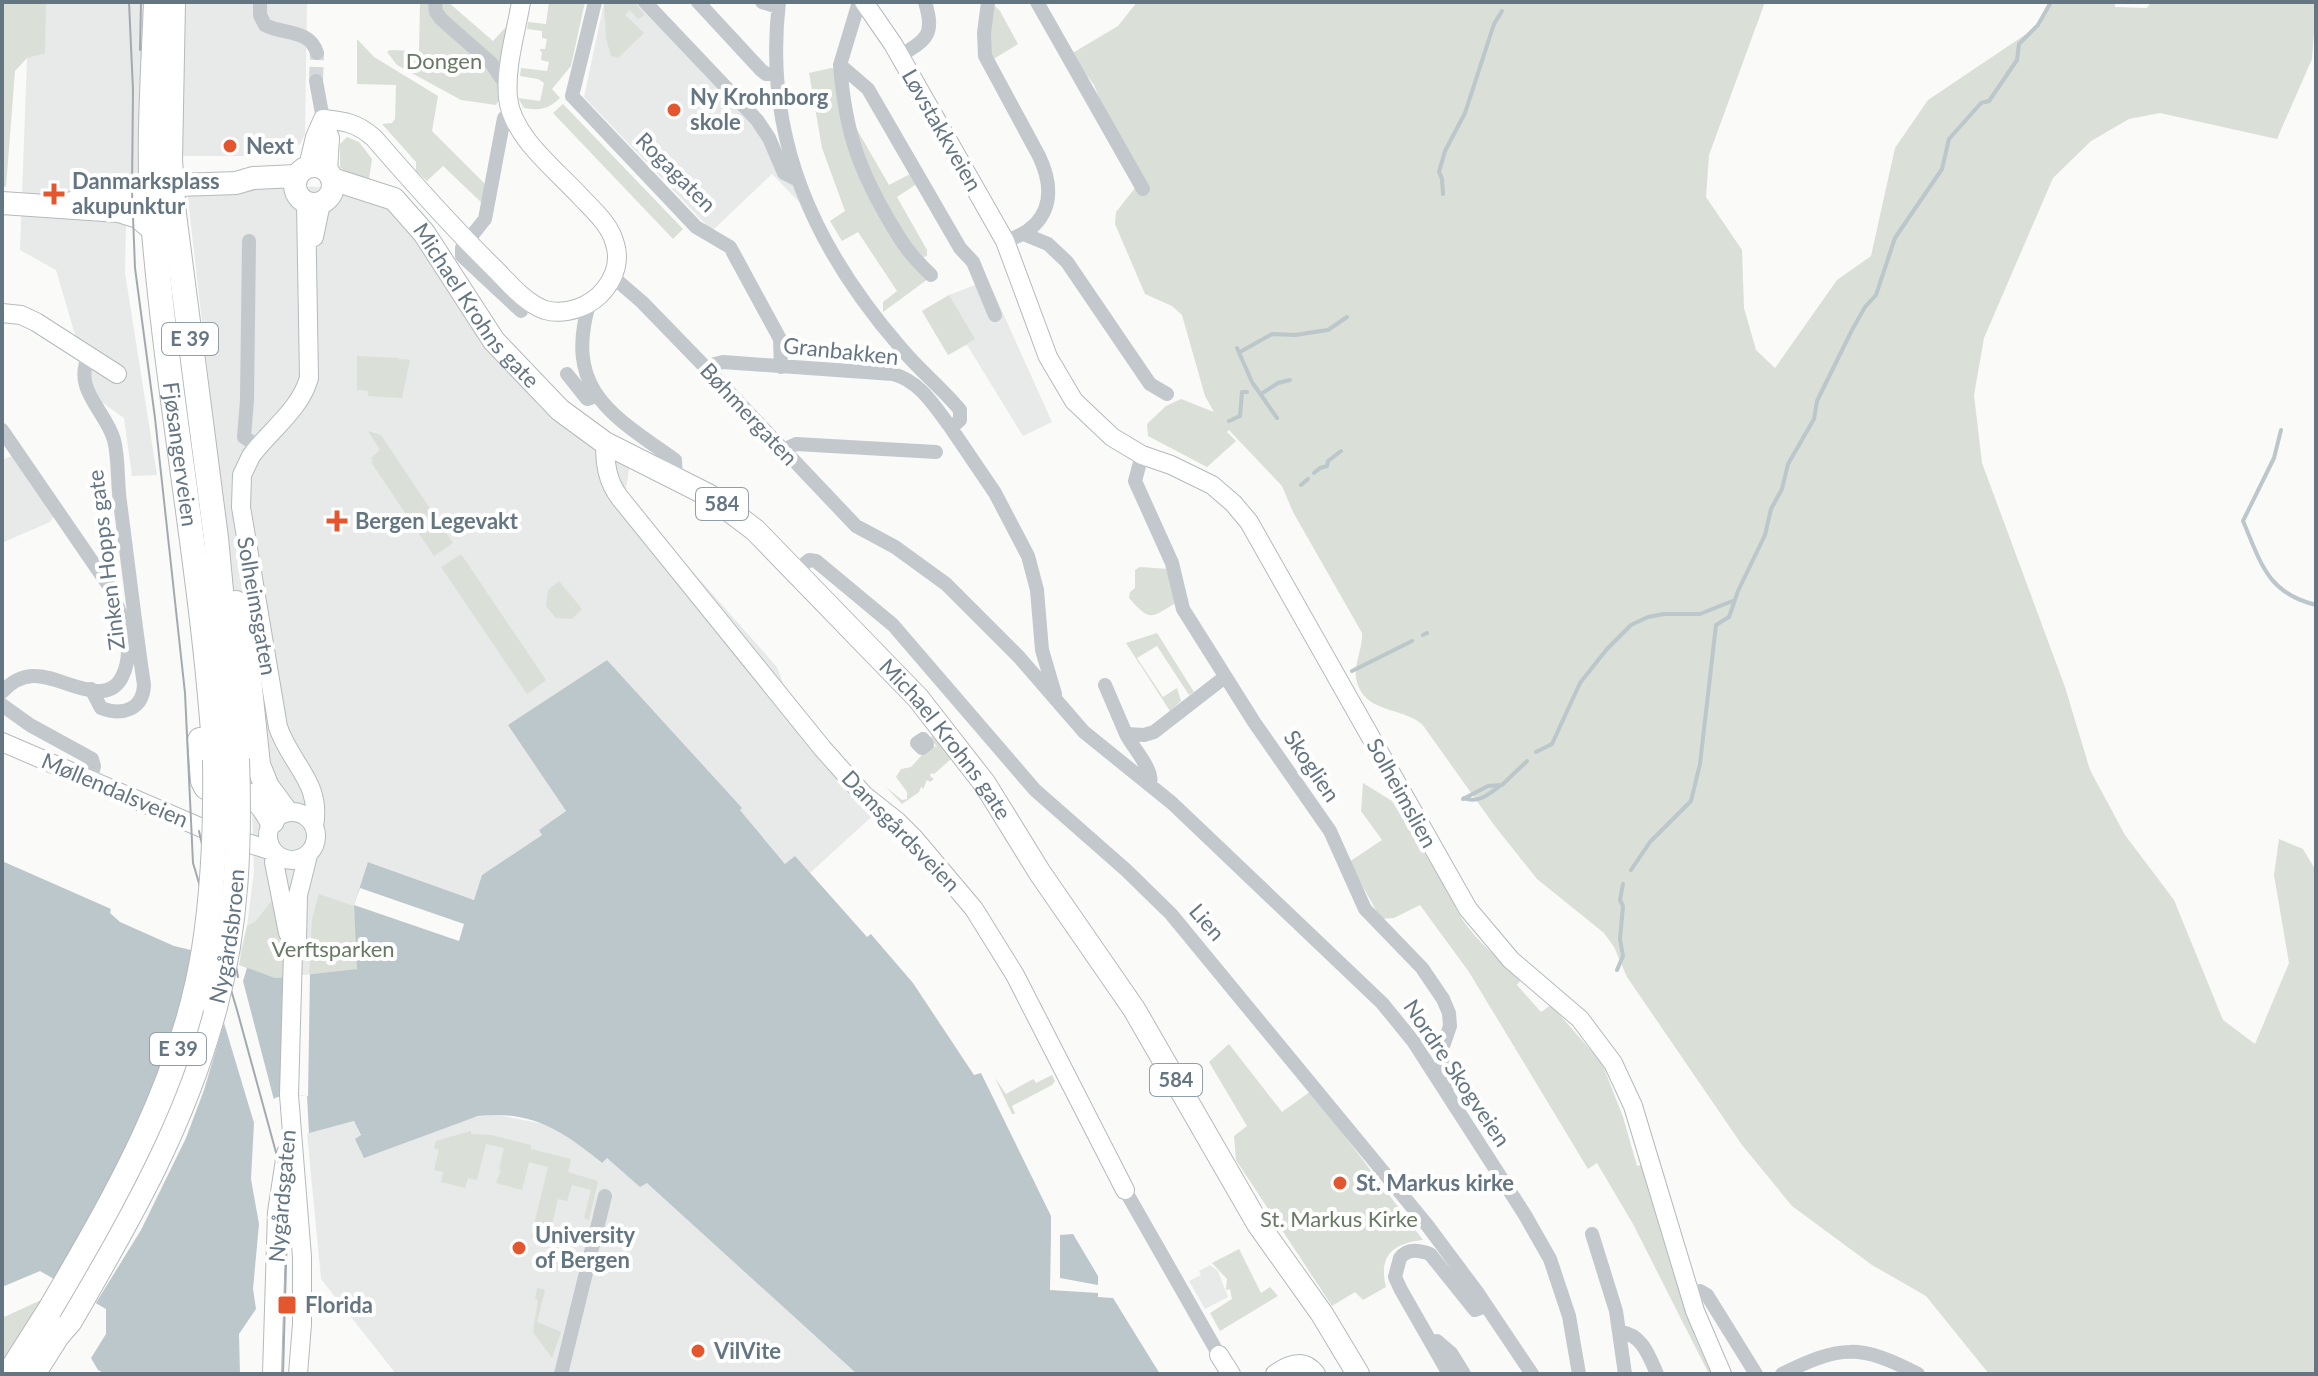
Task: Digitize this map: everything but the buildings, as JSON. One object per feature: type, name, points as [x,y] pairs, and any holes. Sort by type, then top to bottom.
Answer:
[{"type":"highway","name":"Fjøsangerveien","points":[[156,2],[162,187],[174,214],[216,538],[237,762]]},
{"type":"highway","name":"Fjøsangerveien","points":[[173,2],[170,160],[153,230],[201,604],[237,762]]},
{"type":"highway","name":"E 39","points":[[183,466],[173,485],[194,665],[203,781],[211,790],[240,792],[256,798],[280,818]]},
{"type":"highway","name":"E 39","points":[[237,762],[267,787],[280,818]]},
{"type":"highway","points":[[237,762],[251,782],[240,792]]},
{"type":"highway","name":"Nygårdsbroen","points":[[60,1316],[139,1149],[169,1077],[204,950],[212,887],[237,762]]},
{"type":"highway","name":"E 39","points":[[9,1374],[60,1316]]},
{"type":"highway","name":"E 39","points":[[33,1374],[57,1336],[60,1316]]},
{"type":"highway","name":"E 39","points":[[49,1374],[65,1341],[60,1316]]},
{"type":"main road","name":"584","points":[[170,160],[186,173],[253,178]]},
{"type":"main road","name":"Michael Krohns gate","points":[[162,187],[236,183],[253,178],[315,186],[411,217],[494,341],[560,410],[605,443],[710,496],[755,530],[918,698],[985,784],[1040,873],[1134,1009],[1258,1224],[1322,1314],[1358,1374]]},
{"type":"main road","name":"Michael Krohns gate","points":[[174,214],[196,198],[315,186]]},
{"type":"main road","name":"584","points":[[65,206],[83,197],[162,187]]},
{"type":"main road","name":"584","points":[[2,203],[119,211],[138,217],[153,230]]},
{"type":"street","points":[[260,2],[261,29],[306,36],[317,53]]},
{"type":"street","points":[[435,2],[441,19],[491,63],[509,88]]},
{"type":"street","points":[[323,119],[360,125],[467,242],[534,305],[556,312],[589,304],[603,292],[613,277],[617,252],[611,232],[523,134],[511,109],[509,88],[521,2]]},
{"type":"street","name":"Rogagaten","points":[[595,2],[572,89],[575,101],[696,227],[730,247],[780,339],[781,367]]},
{"type":"street","points":[[645,2],[757,120],[784,173],[796,179]]},
{"type":"street","points":[[698,2],[761,70],[766,74],[777,74]]},
{"type":"street","points":[[762,2],[778,4],[777,74],[781,120],[796,179],[819,232],[853,287],[899,347],[960,410],[960,420],[951,428]]},
{"type":"street","points":[[862,2],[840,65],[844,108],[864,176],[909,255],[931,275]]},
{"type":"street","name":"Løvstakkveien","points":[[862,2],[900,56],[1005,241]]},
{"type":"street","points":[[900,56],[926,38],[931,22],[925,2]]},
{"type":"street","points":[[988,2],[985,56],[1047,173],[1049,192],[1040,218],[1026,235],[1005,241]]},
{"type":"street","points":[[1037,2],[1143,189]]},
{"type":"street","points":[[840,65],[868,89],[960,248],[973,262],[995,315]]},
{"type":"street","name":"Solheimsgaten","points":[[314,826],[317,809],[308,779],[283,743],[278,727],[241,507],[245,465],[307,388],[310,369],[309,267],[315,186],[330,138],[316,81]]},
{"type":"street","points":[[504,118],[485,219],[462,248],[462,256],[521,311]]},
{"type":"street","points":[[1026,235],[1048,244],[1067,262],[1150,384],[1167,394]]},
{"type":"street","points":[[249,241],[244,437],[258,446]]},
{"type":"street","name":"Solheimslien","points":[[1005,241],[1039,335],[1060,380],[1074,401],[1112,437],[1142,455],[1201,478],[1233,503],[1249,522],[1468,909],[1496,944],[1580,1019],[1607,1054],[1633,1106],[1690,1293],[1709,1348],[1722,1374]]},
{"type":"street","name":"Bøhmergaten","points":[[613,277],[708,370],[856,526],[895,547],[946,584],[1056,698]]},
{"type":"street","points":[[589,304],[582,327],[582,359],[596,396],[617,417],[675,460],[676,479]]},
{"type":"street","points":[[2,313],[21,315],[36,322],[117,374]]},
{"type":"street","name":"Zinken Hopps gate","points":[[89,356],[84,380],[114,439],[144,692],[132,710],[112,712],[101,708],[91,689]]},
{"type":"street","name":"Granbakken","points":[[708,370],[723,362],[903,377],[920,389],[995,493],[1028,556],[1037,590],[1042,650],[1056,698]]},
{"type":"street","points":[[567,374],[587,399],[596,396]]},
{"type":"street","points":[[2,430],[109,586],[121,612],[128,643],[125,669],[113,687],[101,691],[35,675],[24,676],[2,692]]},
{"type":"street","name":"Damsgårdsveien","points":[[605,443],[611,486],[823,749],[864,795],[914,838],[974,909],[1015,975],[1125,1190],[1231,1374]]},
{"type":"street","points":[[785,449],[796,444],[936,452]]},
{"type":"street","name":"Skoglien","points":[[1142,455],[1135,481],[1172,563],[1183,609],[1254,722],[1330,831],[1365,909],[1422,968],[1443,999],[1450,1026],[1441,1052],[1448,1084],[1446,1092]]},
{"type":"street","name":"Lien","points":[[796,571],[809,560],[816,561],[893,625],[1027,782],[1171,914],[1427,1225],[1532,1374]]},
{"type":"street","points":[[1126,734],[1154,732],[1221,680]]},
{"type":"street","name":"Nordre Skogveien","points":[[1105,685],[1136,754],[1150,770],[1150,783]]},
{"type":"street","name":"Nordre Skogveien","points":[[1056,698],[1099,746],[1150,783],[1374,995],[1404,1029],[1525,1215],[1550,1259],[1569,1316],[1579,1374]]},
{"type":"street","points":[[2,705],[30,725],[92,759],[91,778]]},
{"type":"street","name":"Møllendalsveien","points":[[2,742],[198,826],[274,852]]},
{"type":"street","name":"Solheimsgaten","points":[[280,818],[299,786],[296,765]]},
{"type":"street","points":[[229,837],[280,818],[305,816],[314,826],[316,840],[308,855],[298,895],[297,940],[293,952]]},
{"type":"street","points":[[280,818],[267,839],[274,852],[293,952]]},
{"type":"street","points":[[274,852],[289,860],[308,855]]},
{"type":"street","name":"Nygårdsgaten","points":[[272,1374],[277,1212],[290,1115],[293,952]]},
{"type":"street","name":"Nygårdsgaten","points":[[290,1115],[302,1244],[302,1324],[298,1374]]},
{"type":"street","points":[[561,1374],[605,1196]]},
{"type":"street","points":[[1592,1234],[1612,1294],[1625,1374]]},
{"type":"street","points":[[1449,1374],[1395,1277],[1403,1254],[1420,1250],[1430,1254],[1475,1310],[1486,1306]]},
{"type":"street","points":[[1690,1293],[1700,1291],[1707,1295],[1756,1374]]},
{"type":"street","points":[[1620,1332],[1637,1337],[1657,1374]]},
{"type":"street","points":[[1431,1343],[1437,1341],[1445,1346],[1464,1374]]},
{"type":"street","points":[[1782,1374],[1800,1365],[1857,1350],[1887,1357],[1918,1374]]},
{"type":"street","points":[[1275,1374],[1286,1366],[1298,1363],[1311,1368],[1316,1374]]},
{"type":"shaded area","points":[[46,2],[307,2],[305,134],[300,144],[282,154],[270,156],[180,156],[127,179],[125,273],[157,475],[132,476],[124,418],[93,396],[56,270],[20,250],[27,58]]},
{"type":"shaded area","name":"Ny Krohnborg skole","points":[[604,2],[652,2],[783,155],[800,203],[772,174],[712,231],[584,97]]},
{"type":"shaded area","points":[[186,181],[343,188],[394,205],[492,336],[631,458],[625,495],[777,667],[788,696],[880,809],[810,873],[795,857],[786,865],[741,808],[607,660],[509,725],[566,811],[539,830],[542,835],[482,875],[474,900],[369,862],[354,905],[358,969],[275,978],[241,966],[240,952],[247,926],[254,871],[250,745]]},
{"type":"shaded area","points":[[988,280],[1052,422],[1023,436],[967,345],[948,355],[922,311],[949,295]]},
{"type":"shaded area","points":[[15,455],[55,514],[50,522],[4,542],[2,460]]},
{"type":"shaded area","points":[[607,660],[742,808],[740,810],[785,864],[795,856],[867,937],[871,934],[913,983],[974,1075],[981,1073],[1051,1216],[1051,1234],[1073,1234],[1098,1276],[1098,1297],[1113,1298],[1160,1374],[857,1374],[647,1183],[640,1187],[607,1158],[602,1163],[560,1132],[515,1116],[478,1116],[364,1158],[355,1139],[361,1135],[354,1121],[309,1133],[307,1096],[284,1095],[275,1098],[254,1123],[251,1179],[259,1224],[253,1289],[256,1309],[239,1334],[240,1374],[105,1374],[98,1370],[91,1358],[106,1334],[106,1309],[40,1271],[2,1287],[2,861],[111,909],[110,913],[120,922],[174,946],[212,955],[275,978],[357,969],[354,905],[368,862],[474,900],[482,875],[542,835],[539,830],[566,811],[508,725]]},
{"type":"shaded area","name":"University of Bergen","points":[[493,1114],[549,1125],[568,1135],[601,1163],[607,1158],[647,1182],[857,1374],[396,1374],[321,1279],[307,1133],[354,1121],[361,1136],[356,1139]]},
{"type":"shaded area","points":[[1210,1265],[1218,1271],[1228,1297],[1205,1309],[1189,1281],[1201,1275],[1199,1271]]},
{"type":"green space","points":[[2,2],[46,2],[45,53],[27,58],[15,71],[6,187],[2,186]]},
{"type":"green space","name":"Dongen","points":[[420,2],[431,2],[500,79],[496,105],[461,100],[397,65],[387,52],[419,51]]},
{"type":"green space","points":[[441,2],[448,2],[493,41],[506,27],[502,67],[444,17]]},
{"type":"green space","points":[[549,2],[585,2],[571,66],[552,89],[560,98],[544,108],[524,108],[518,98],[540,101],[544,83],[520,76],[521,68],[547,71],[549,62],[541,60],[540,51],[545,49],[547,39],[542,38],[542,31],[527,29],[528,22],[546,24]]},
{"type":"green space","points":[[604,2],[634,2],[645,15],[638,19],[630,10],[625,15],[644,33],[618,58],[611,56],[606,38]]},
{"type":"green space","points":[[1137,2],[1765,2],[1709,155],[1706,197],[1742,250],[1744,308],[1756,350],[1775,368],[1837,280],[1871,256],[1895,148],[1928,100],[2041,24],[2051,2],[2115,2],[2115,7],[2147,8],[2151,2],[2316,2],[2312,59],[2277,139],[2160,113],[2129,119],[2091,141],[2053,178],[1984,338],[1974,395],[1982,463],[2065,687],[2090,770],[2125,835],[2174,900],[2223,1020],[2255,1044],[2289,963],[2274,875],[2279,839],[2303,849],[2316,871],[2316,1374],[1989,1374],[1926,1296],[1872,1265],[1792,1206],[1742,1145],[1627,977],[1604,933],[1537,879],[1422,724],[1374,704],[1360,690],[1356,672],[1362,633],[1293,512],[1282,486],[1229,430],[1227,432],[1236,441],[1207,467],[1148,436],[1147,424],[1166,406],[1181,399],[1214,412],[1205,396],[1182,315],[1172,306],[1145,294],[1115,224],[1116,212],[1135,188],[1094,85],[1071,54],[1118,26]]},
{"type":"green space","points":[[992,3],[1000,11],[1018,44],[992,60],[988,29]]},
{"type":"green space","points":[[357,39],[374,57],[438,96],[432,131],[486,185],[482,203],[443,166],[427,181],[416,171],[416,162],[382,124],[392,123],[395,119],[396,85],[357,84]]},
{"type":"green space","points":[[836,69],[848,139],[928,279],[883,312],[883,302],[897,291],[858,232],[842,241],[830,221],[845,211],[822,148],[809,73]]},
{"type":"green space","points":[[563,104],[683,229],[673,239],[553,113]]},
{"type":"green space","points":[[848,114],[889,185],[912,173],[918,183],[897,197],[927,250],[927,256],[917,259],[872,187]]},
{"type":"green space","points":[[347,137],[359,142],[372,159],[369,179],[346,173],[340,167],[340,144]]},
{"type":"green space","points":[[949,295],[975,339],[948,355],[922,311]]},
{"type":"green space","points":[[357,356],[399,358],[400,362],[401,359],[410,360],[402,398],[368,396],[368,391],[357,390]]},
{"type":"green space","points":[[368,431],[381,435],[453,543],[434,556],[371,462],[380,450]]},
{"type":"green space","points":[[461,554],[546,680],[527,694],[441,567]]},
{"type":"green space","points":[[1140,567],[1169,569],[1176,603],[1151,615],[1136,606],[1129,598],[1135,588],[1135,570]]},
{"type":"green space","points":[[559,581],[582,609],[572,619],[556,618],[546,606],[548,590]]},
{"type":"green space","points":[[1157,633],[1194,692],[1189,695],[1157,646],[1137,658],[1163,697],[1177,688],[1181,701],[1170,711],[1126,643]]},
{"type":"green space","points":[[933,735],[951,759],[934,774],[931,773],[934,779],[930,782],[927,780],[923,789],[921,787],[902,804],[886,787],[902,800],[907,799],[907,792],[896,777],[901,769],[911,767],[931,745],[937,747],[930,738]]},
{"type":"green space","points":[[1363,783],[1392,801],[1463,920],[1521,980],[1517,985],[1541,1012],[1551,1005],[1602,1063],[1623,1117],[1637,1166],[1645,1164],[1695,1337],[1712,1374],[1709,1374],[1633,1224],[1597,1163],[1588,1169],[1469,972],[1420,905],[1394,918],[1381,919],[1349,862],[1382,840],[1361,811]]},
{"type":"green space","name":"Verftsparken","points":[[319,894],[354,906],[358,969],[309,974],[312,919]]},
{"type":"green space","points":[[273,899],[283,937],[285,966],[285,977],[275,978],[239,965],[247,926],[255,922]]},
{"type":"green space","name":"St. Markus Kirke","points":[[1229,1044],[1282,1112],[1311,1091],[1423,1240],[1403,1244],[1390,1253],[1384,1267],[1386,1287],[1363,1300],[1355,1292],[1332,1306],[1236,1160],[1234,1136],[1247,1126],[1209,1062]]},
{"type":"green space","points":[[1052,1075],[1055,1081],[1052,1085],[1012,1106],[1015,1114],[1012,1114],[995,1078],[1006,1094],[1033,1079],[1036,1083]]},
{"type":"green space","points":[[471,1131],[471,1134],[491,1135],[531,1145],[531,1149],[571,1159],[568,1172],[598,1181],[589,1220],[584,1218],[591,1190],[572,1185],[567,1201],[558,1199],[548,1241],[531,1237],[548,1167],[529,1162],[522,1190],[496,1183],[504,1148],[486,1144],[477,1180],[468,1178],[465,1188],[441,1182],[443,1172],[434,1170],[439,1150],[434,1148],[436,1141]]},
{"type":"green space","points":[[1239,1249],[1261,1293],[1270,1287],[1278,1296],[1220,1331],[1210,1313],[1232,1299],[1230,1289],[1226,1290],[1227,1279],[1212,1263]]},
{"type":"green space","points":[[537,1288],[545,1290],[537,1322],[561,1332],[552,1358],[533,1332]]},
{"type":"green space","points":[[41,1300],[2,1363],[2,1318]]},
{"type":"pier","points":[[360,888],[464,924],[459,941],[354,905]]},
{"type":"pier","points":[[192,946],[237,960],[237,964],[247,968],[243,981],[274,1100],[254,1123],[224,1023],[186,1138],[141,1230],[94,1306],[52,1282],[115,1178],[162,1067],[181,1007]]},
{"type":"pier","points":[[310,974],[308,1096],[284,1095],[285,977]]},
{"type":"pier","points":[[1060,1230],[1071,1230],[1073,1234],[1060,1235],[1060,1278],[1098,1285],[1098,1293],[1050,1290],[1051,1234],[1059,1234]]},
{"type":"waterway","points":[[1631,870],[1650,842],[1691,801],[1700,764],[1716,625],[1729,617],[1765,535],[1788,464],[1814,419],[1817,401],[1852,330],[1876,295],[1895,238],[1942,169],[1949,139],[1981,103],[1989,101],[2017,60],[2019,44],[2038,25],[2051,2]]},
{"type":"waterway","points":[[1443,194],[1439,172],[1445,151],[1465,113],[1494,24],[1502,11]]},
{"type":"waterway","points":[[1240,352],[1272,334],[1295,335],[1328,330],[1347,317]]},
{"type":"waterway","points":[[1237,348],[1252,382],[1277,418]]},
{"type":"waterway","points":[[1261,394],[1278,383],[1290,380]]},
{"type":"waterway","points":[[1229,421],[1240,416],[1242,392],[1247,392]]},
{"type":"waterway","points":[[2281,430],[2274,458],[2243,521],[2261,563],[2276,584],[2286,593],[2316,605]]},
{"type":"waterway","points":[[1314,473],[1327,466],[1328,461],[1341,451]]},
{"type":"waterway","points":[[1301,485],[1308,479]]},
{"type":"waterway","points":[[1536,752],[1552,744],[1580,683],[1631,625],[1664,614],[1700,614],[1735,600]]},
{"type":"waterway","points":[[1423,635],[1427,633]]},
{"type":"waterway","points":[[1352,671],[1412,641]]},
{"type":"waterway","points":[[1463,799],[1488,786],[1502,785],[1527,761]]},
{"type":"waterway","points":[[1464,798],[1479,799],[1500,786]]},
{"type":"waterway","points":[[1617,970],[1623,956],[1620,939],[1623,884]]},
{"type":"tunnel","points":[[316,81],[317,53]]},
{"type":"tram line","points":[[129,2],[135,268],[185,693],[193,863],[283,1178],[287,1228],[283,1374]]},
{"type":"tram line","points":[[140,50],[141,2]]},
{"type":"tram line","points":[[199,831],[238,977]]},
{"type":"place","name":"Ny Krohnborg skole","points":[[674,110]]},
{"type":"place","name":"Next","points":[[230,146]]},
{"type":"place","name":"Danmarksplass akupunktur","points":[[54,194]]},
{"type":"place","name":"Bergen Legevakt","points":[[337,521]]},
{"type":"place","name":"St. Markus kirke","points":[[1340,1183]]},
{"type":"place","name":"University of Bergen","points":[[519,1248]]},
{"type":"place","name":"Florida","points":[[287,1305]]},
{"type":"place","name":"VilVite","points":[[698,1351]]}]
